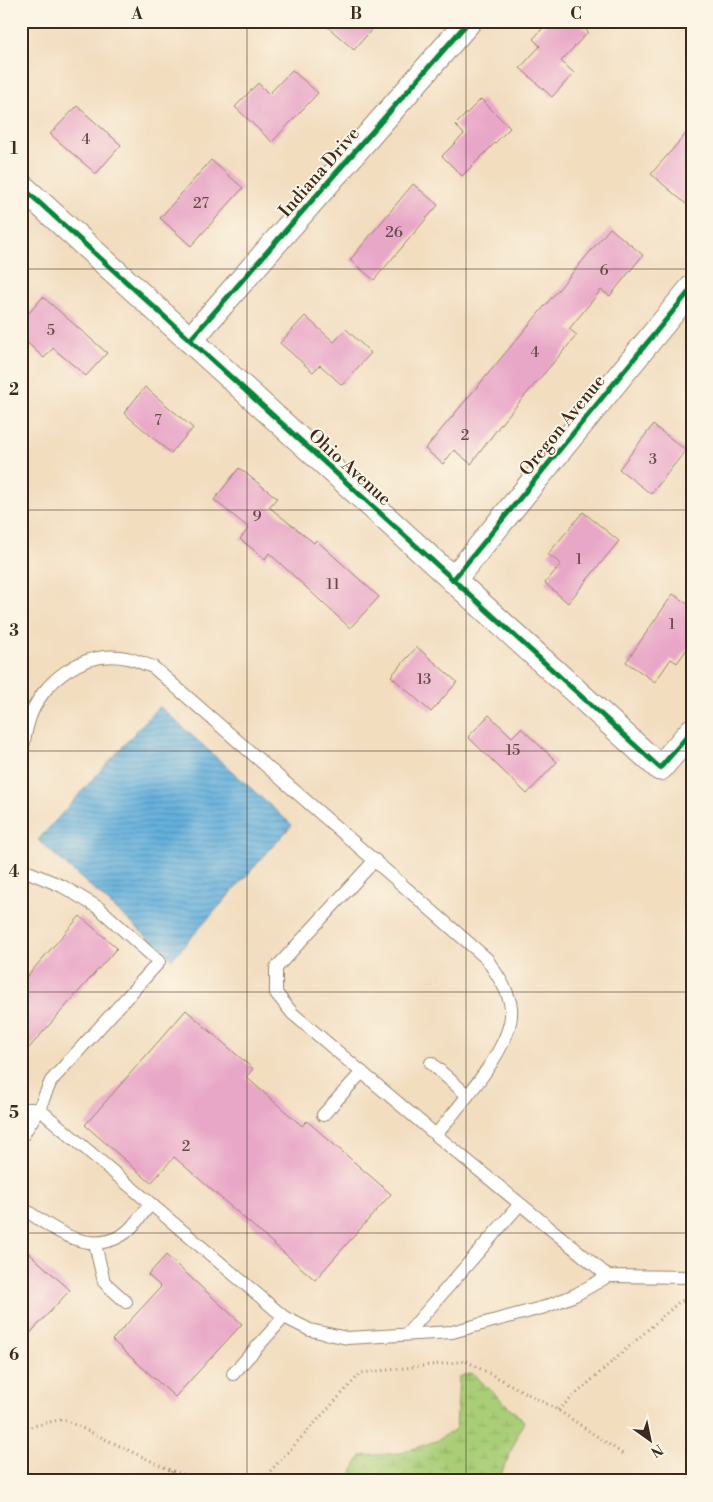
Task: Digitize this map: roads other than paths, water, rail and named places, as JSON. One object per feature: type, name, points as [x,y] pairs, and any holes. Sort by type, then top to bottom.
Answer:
[{"type":"street","name":"Indiana Drive","points":[[190,340],[469,21]]},
{"type":"street","name":"Ohio Avenue","points":[[21,186],[660,768],[692,731]]},
{"type":"street","name":"Oregon Avenue","points":[[453,580],[692,288]]},
{"type":"lane","points":[[21,758],[29,719],[45,690],[68,669],[97,658],[126,658],[153,667],[488,959],[503,985],[511,1008],[506,1038],[488,1069],[436,1135]]},
{"type":"lane","points":[[375,860],[276,968],[276,993],[293,1014],[436,1135],[608,1276]]},
{"type":"lane","points":[[21,869],[62,886],[99,908],[159,962],[51,1081],[39,1109],[21,1138]]},
{"type":"lane","points":[[431,1063],[467,1095]]},
{"type":"lane","points":[[322,1115],[362,1072]]},
{"type":"lane","points":[[21,1109],[39,1109],[284,1317],[310,1330],[347,1338],[452,1332],[545,1307],[576,1295],[608,1276],[692,1277]]},
{"type":"lane","points":[[21,1207],[64,1235],[95,1244],[122,1235],[151,1204]]},
{"type":"lane","points":[[407,1334],[520,1204]]},
{"type":"lane","points":[[95,1244],[104,1282],[126,1302]]},
{"type":"lane","points":[[233,1374],[284,1317]]},
{"type":"water","points":[[159,706],[292,825],[172,959],[38,840]]}]
